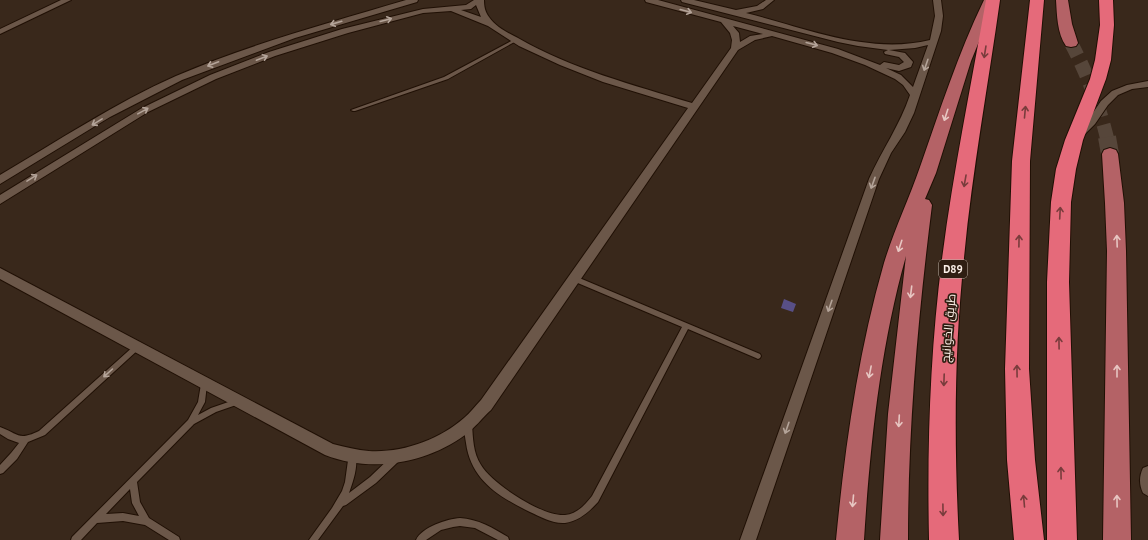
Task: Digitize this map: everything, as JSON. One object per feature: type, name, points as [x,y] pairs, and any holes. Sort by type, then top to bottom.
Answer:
[{"type":"highway","name":"طريق الخوانيج","points":[[944,540],[943,428],[946,342],[958,218],[993,0]]},
{"type":"highway","points":[[1029,540],[1021,460],[1017,369],[1021,161],[1036,0]]},
{"type":"highway","points":[[1062,540],[1058,282],[1059,240],[1063,189],[1066,169],[1074,140],[1098,79],[1103,60],[1107,25],[1106,0]]},
{"type":"main road","points":[[850,540],[855,476],[865,399],[880,321],[895,262],[911,212],[928,170],[957,82],[982,16],[990,0]]},
{"type":"main road","points":[[1062,0],[1065,24],[1071,43]]},
{"type":"main road","points":[[1110,154],[1115,195],[1118,264],[1116,443],[1117,540]]},
{"type":"main road","points":[[894,540],[900,406],[904,362],[913,275],[928,170]]},
{"type":"street","points":[[0,32],[66,0]]},
{"type":"street","points":[[0,180],[107,115],[180,78],[292,36],[414,0]]},
{"type":"street","points":[[0,200],[145,110],[213,77],[272,54],[345,31],[413,13],[468,7],[480,0],[481,10],[492,25]]},
{"type":"street","points":[[648,0],[835,51],[867,58],[892,68],[899,68],[908,65],[909,62],[907,58],[896,53],[869,49],[840,40],[685,0]]},
{"type":"street","points":[[748,540],[874,179],[886,153],[905,123],[934,41],[938,23],[937,0]]},
{"type":"street","points":[[732,12],[753,10],[768,3],[768,14],[782,25]]},
{"type":"street","points":[[432,4],[492,25],[550,58],[584,71],[694,107]]},
{"type":"street","points":[[2,274],[237,402],[330,450],[352,456],[375,458],[400,455],[424,448],[447,438],[468,423],[486,405],[575,280],[735,48],[737,43],[735,34],[724,21]]},
{"type":"street","points":[[735,48],[753,38],[773,34]]},
{"type":"street","points":[[840,40],[868,45],[896,47],[913,46],[934,41]]},
{"type":"street","points":[[835,51],[890,73],[906,83],[915,95]]},
{"type":"street","points":[[1074,140],[1092,122],[1104,103],[1115,93],[1130,86],[1148,84]]},
{"type":"street","points":[[1148,473],[1148,488]]},
{"type":"lane","points":[[352,110],[446,78],[516,40]]},
{"type":"lane","points":[[575,280],[758,356]]},
{"type":"lane","points":[[468,423],[469,443],[472,457],[478,469],[487,480],[498,489],[545,515],[559,519],[573,518],[586,511],[594,499],[686,326]]},
{"type":"lane","points":[[0,430],[17,440],[24,440],[42,433],[137,347]]},
{"type":"lane","points":[[191,422],[201,402],[204,384]]},
{"type":"lane","points":[[75,540],[191,422],[214,410],[237,402]]},
{"type":"lane","points":[[0,470],[14,456],[24,440]]},
{"type":"lane","points":[[313,540],[342,503],[373,480],[400,455]]},
{"type":"lane","points":[[342,503],[350,479],[352,456]]},
{"type":"lane","points":[[133,481],[136,503],[146,521]]},
{"type":"lane","points":[[96,519],[123,517],[146,521],[176,540]]},
{"type":"lane","points":[[420,540],[433,530],[446,524],[460,522],[473,523],[506,540]]},
{"type":"building","points":[[784,299],[796,304],[793,312],[781,308]]},
{"type":"tunnel","points":[[1071,43],[1092,89],[1107,138]]},
{"type":"tunnel","points":[[1107,137],[1110,154]]}]
